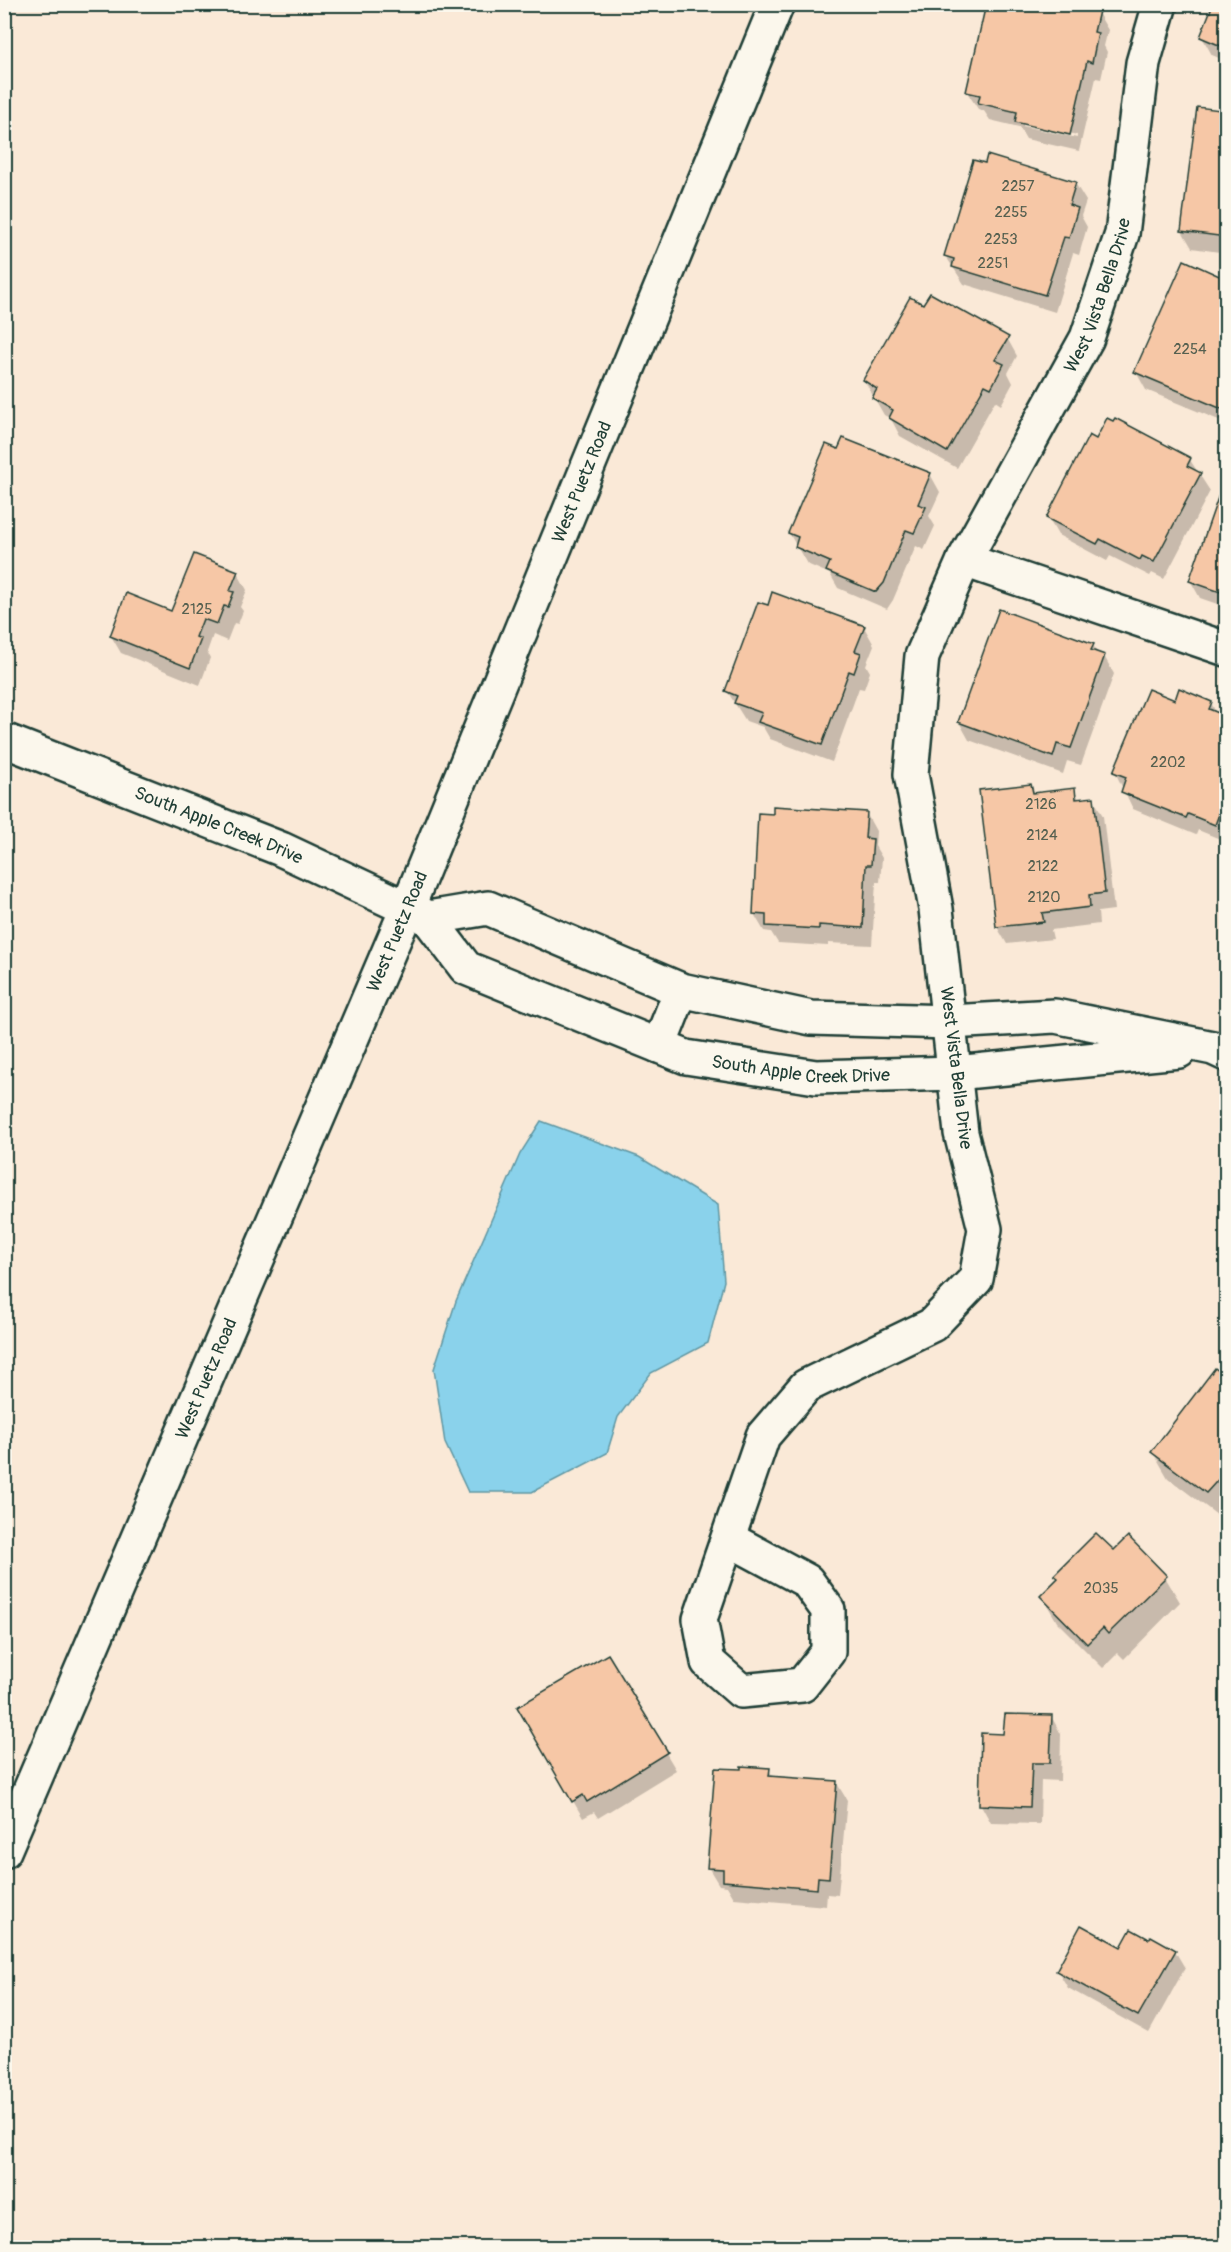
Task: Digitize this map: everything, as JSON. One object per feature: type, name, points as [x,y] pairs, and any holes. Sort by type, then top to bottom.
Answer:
[{"type":"street","name":"West Puetz Road","points":[[4,1851],[418,913],[777,4]]},
{"type":"street","name":"West Vista Bella Drive","points":[[729,1539],[807,1581],[828,1610],[828,1652],[802,1685],[741,1691],[708,1662],[700,1619],[763,1436],[806,1386],[932,1325],[976,1279],[985,1229],[961,1133],[936,909],[911,774],[922,656],[964,560],[1087,338],[1122,234],[1143,63],[1160,4]]},
{"type":"street","points":[[964,560],[1227,649]]},
{"type":"street","name":"South Apple Creek Drive","points":[[4,740],[281,849],[418,913],[466,968],[686,1057],[816,1077],[955,1073],[1220,1051]]},
{"type":"street","name":"South Apple Creek Drive","points":[[418,913],[488,908],[681,990],[811,1018],[950,1022],[1055,1016],[1220,1051]]},
{"type":"street","points":[[659,1046],[681,990]]},
{"type":"water","points":[[541,1121],[639,1157],[718,1205],[724,1281],[708,1343],[651,1373],[618,1417],[607,1453],[532,1492],[468,1492],[445,1443],[434,1369],[456,1301],[520,1154]]},
{"type":"building","points":[[986,4],[1069,4],[1099,11],[1094,32],[1098,33],[1092,63],[1087,61],[1070,135],[1015,122],[1017,112],[978,103],[980,95],[966,92]]},
{"type":"building","points":[[1213,4],[1226,4],[1226,48],[1200,37]]},
{"type":"building","points":[[1220,104],[1226,105],[1226,237],[1181,231],[1197,107],[1220,110]]},
{"type":"building","points":[[987,155],[1076,182],[1069,205],[1078,208],[1069,238],[1064,237],[1045,295],[952,267],[954,259],[944,256],[973,160],[985,163]]},
{"type":"building","points":[[1184,260],[1226,279],[1226,398],[1222,409],[1134,372]]},
{"type":"building","points":[[930,293],[1009,337],[995,360],[1004,364],[991,388],[985,385],[947,452],[889,418],[893,410],[872,398],[877,389],[863,380],[910,297],[923,304]]},
{"type":"building","points":[[1107,418],[1113,421],[1115,418],[1191,458],[1187,466],[1201,473],[1154,562],[1142,556],[1140,560],[1100,539],[1097,544],[1046,518],[1089,435],[1096,439]]},
{"type":"building","points":[[843,438],[931,473],[918,504],[926,507],[914,533],[906,530],[884,583],[876,592],[826,571],[830,562],[795,547],[798,537],[788,533],[826,444],[838,449]]},
{"type":"building","points":[[1221,489],[1226,491],[1226,594],[1189,581]]},
{"type":"building","points":[[194,554],[238,571],[230,591],[234,592],[228,607],[224,606],[217,624],[203,619],[196,637],[201,639],[190,668],[110,636],[126,593],[171,611]]},
{"type":"building","points":[[772,592],[865,626],[855,651],[861,653],[854,673],[849,671],[822,745],[758,722],[762,713],[734,703],[737,696],[725,691],[758,602],[768,605]]},
{"type":"building","points":[[999,609],[1094,644],[1091,650],[1105,655],[1071,748],[1057,744],[1053,757],[958,722]]},
{"type":"building","points":[[1179,688],[1212,702],[1209,709],[1226,716],[1226,817],[1219,814],[1215,825],[1188,814],[1186,818],[1121,792],[1126,777],[1113,772],[1148,689],[1175,700]]},
{"type":"building","points":[[1031,784],[1033,793],[1075,788],[1076,799],[1094,797],[1105,893],[1089,895],[1090,907],[1042,913],[1044,922],[996,927],[979,790]]},
{"type":"building","points":[[773,806],[867,812],[865,838],[873,839],[871,865],[866,865],[863,928],[819,925],[819,929],[766,926],[766,915],[753,914],[758,813],[773,814]]},
{"type":"building","points":[[1215,1368],[1226,1377],[1226,1471],[1206,1493],[1151,1452]]},
{"type":"building","points":[[1096,1533],[1114,1550],[1128,1536],[1167,1576],[1108,1634],[1103,1628],[1087,1644],[1040,1596],[1058,1578],[1054,1575]]},
{"type":"building","points":[[608,1654],[668,1752],[587,1802],[583,1795],[572,1802],[517,1707]]},
{"type":"building","points":[[1005,1714],[1052,1715],[1050,1763],[1032,1763],[1030,1807],[979,1805],[981,1733],[1003,1734]]},
{"type":"building","points":[[741,1766],[770,1768],[769,1776],[837,1781],[829,1878],[818,1877],[817,1889],[723,1881],[723,1869],[707,1868],[715,1768],[741,1769]]},
{"type":"building","points":[[1081,1925],[1121,1947],[1131,1929],[1149,1939],[1151,1936],[1176,1950],[1138,2016],[1056,1971]]}]
